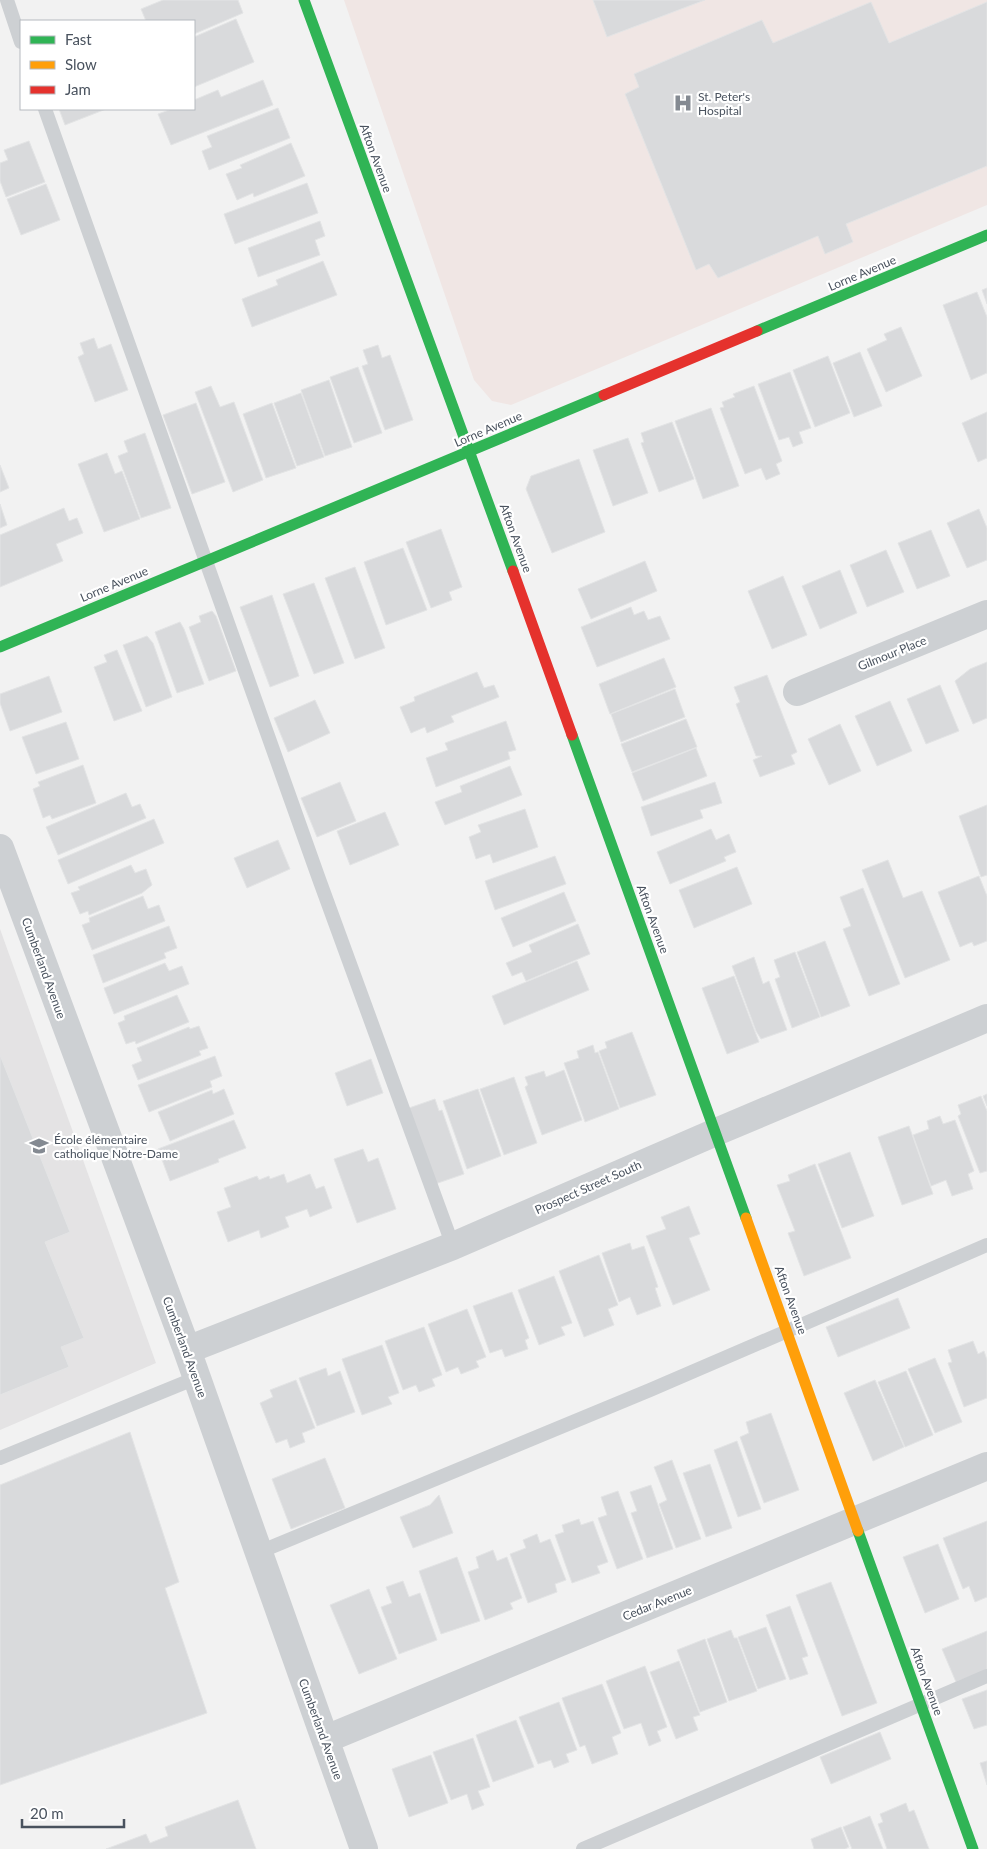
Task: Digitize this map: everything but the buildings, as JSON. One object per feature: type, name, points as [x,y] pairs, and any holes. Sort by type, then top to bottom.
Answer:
[{"type":"street","name":"Afton Avenue","points":[[304,0],[470,452],[716,1132],[854,1522],[974,1849]]},
{"type":"street","name":"Lorne Avenue","points":[[0,647],[987,235]]},
{"type":"street","name":"Gilmour Place","points":[[797,692],[987,614]]},
{"type":"street","name":"Cumberland Avenue","points":[[0,848],[186,1350],[364,1849]]},
{"type":"street","name":"Prospect Street South","points":[[186,1350],[453,1246],[716,1132],[987,1018]]},
{"type":"street","name":"Cedar Avenue","points":[[326,1739],[987,1466]]},
{"type":"lane","points":[[6,0],[20,39]]},
{"type":"lane","points":[[45,110],[453,1246]]},
{"type":"lane","points":[[257,1553],[987,1245]]},
{"type":"lane","points":[[0,1458],[196,1378]]},
{"type":"lane","points":[[584,1849],[987,1676]]},
{"type":"shaded area","name":"St. Peter's Hospital","points":[[344,0],[987,0],[987,205],[511,405],[492,401],[474,380]]},
{"type":"shaded area","name":"École élémentaire catholique Notre-Dame","points":[[0,929],[156,1363],[0,1430]]},
{"type":"traffic: fast","points":[[304,0],[513,571]]},
{"type":"traffic: fast","points":[[757,331],[987,235]]},
{"type":"traffic: fast","points":[[0,647],[604,395]]},
{"type":"traffic: fast","points":[[572,735],[746,1218]]},
{"type":"traffic: fast","points":[[858,1531],[973,1849]]},
{"type":"traffic: slow","points":[[746,1218],[858,1531]]},
{"type":"traffic: jam","points":[[604,395],[757,331]]},
{"type":"traffic: jam","points":[[513,571],[572,735]]},
{"type":"place","name":"St. Peter's Hospital","points":[[683,103]]},
{"type":"place","name":"École élémentaire catholique Notre-Dame","points":[[39,1146]]}]
